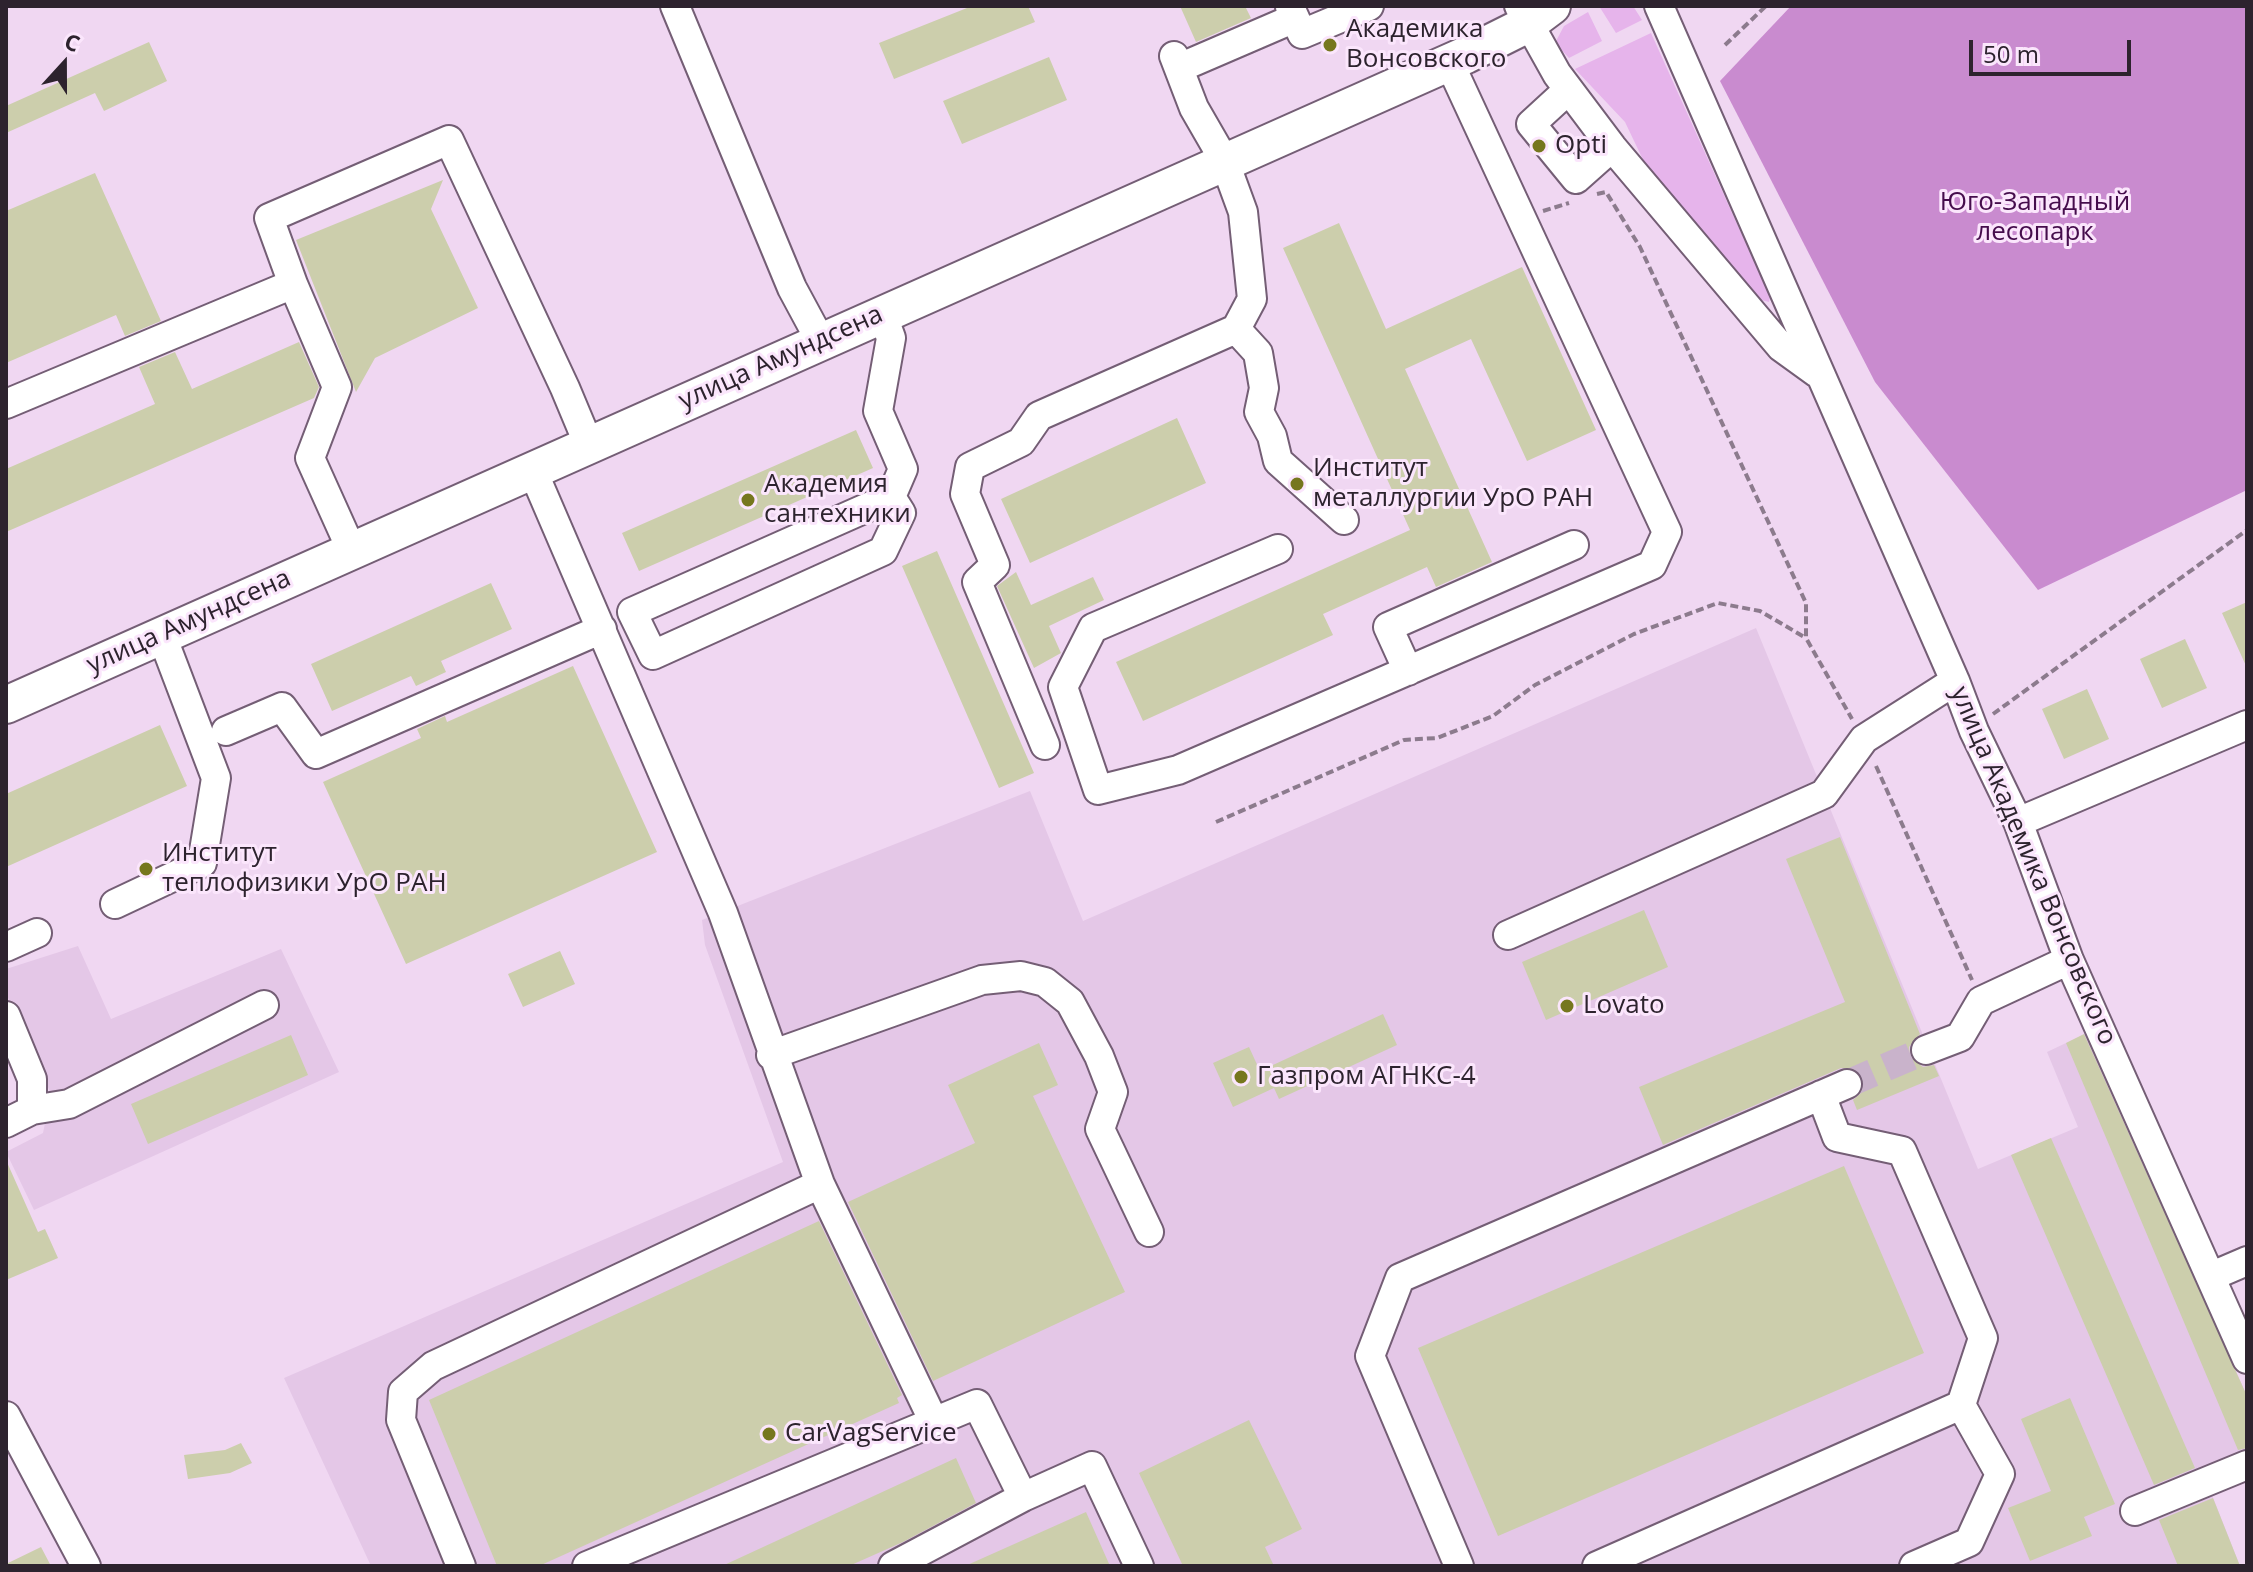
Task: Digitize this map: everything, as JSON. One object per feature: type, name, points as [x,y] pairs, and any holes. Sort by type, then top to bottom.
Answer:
[{"type":"main road","name":"улица Амундсена","points":[[6,705],[588,443],[1449,62],[1533,12]]},
{"type":"street","points":[[675,6],[792,288],[820,340]]},
{"type":"street","points":[[1045,745],[977,582],[995,565],[965,494],[970,467],[1021,442],[1039,416],[1236,329],[1252,299],[1243,212],[1224,160],[1194,108],[1177,62],[1292,12],[1302,34],[1369,6]]},
{"type":"street","name":"улица Академика Вонсовского","points":[[1659,6],[1955,681],[1974,731],[2018,822],[2069,960],[2247,1359]]},
{"type":"street","points":[[1533,12],[1568,90],[1612,147],[1781,347],[1818,373]]},
{"type":"street","points":[[1278,549],[1093,628],[1063,687],[1098,790],[1178,770],[1652,565],[1667,532],[1449,62]]},
{"type":"street","points":[[1568,90],[1531,124],[1576,179],[1612,147]]},
{"type":"street","points":[[351,549],[310,458],[337,387],[269,218],[449,140],[588,443]]},
{"type":"street","points":[[6,404],[293,284]]},
{"type":"street","points":[[882,313],[891,338],[878,411],[903,469],[891,497],[632,612],[653,655],[883,551],[901,513],[891,497]]},
{"type":"street","points":[[1236,329],[1258,353],[1264,388],[1259,412],[1272,436],[1278,461],[1344,520]]},
{"type":"street","points":[[532,469],[723,913],[771,1055],[820,1184],[934,1422]]},
{"type":"street","points":[[1408,671],[1388,627],[1574,545]]},
{"type":"street","points":[[226,731],[282,707],[316,754],[602,629]]},
{"type":"street","points":[[115,904],[202,863],[216,778],[162,636]]},
{"type":"street","points":[[1508,935],[1824,794],[1864,739],[1955,681]]},
{"type":"street","points":[[2018,822],[2247,725]]},
{"type":"street","points":[[6,947],[37,933]]},
{"type":"street","points":[[1926,1050],[1960,1037],[1981,1001],[2069,960]]},
{"type":"street","points":[[771,1055],[982,980],[1021,976],[1045,982],[1070,1002],[1099,1056],[1113,1092],[1100,1129],[1149,1232]]},
{"type":"street","points":[[6,1123],[32,1110],[69,1104],[264,1005]]},
{"type":"street","points":[[6,1016],[32,1079],[32,1110]]},
{"type":"street","points":[[1459,1566],[1370,1356],[1400,1278],[1847,1084]]},
{"type":"street","points":[[1821,1095],[1837,1137],[1902,1151],[1983,1338],[1961,1405],[2000,1474],[1969,1542],[1914,1566]]},
{"type":"street","points":[[461,1566],[401,1420],[403,1392],[433,1366],[820,1184]]},
{"type":"street","points":[[2212,1276],[2247,1261]]},
{"type":"street","points":[[587,1566],[977,1404],[1023,1497]]},
{"type":"street","points":[[1597,1566],[1961,1405]]},
{"type":"street","points":[[6,1416],[86,1566]]},
{"type":"street","points":[[2135,1511],[2247,1465]]},
{"type":"street","points":[[893,1566],[1023,1497],[1092,1466],[1139,1566]]},
{"type":"path","points":[[1725,45],[1766,6]]},
{"type":"path","points":[[1592,196],[1606,192],[1640,247],[1806,603],[1806,638]]},
{"type":"path","points":[[1521,218],[1577,200]]},
{"type":"path","points":[[1974,731],[2247,530]]},
{"type":"path","points":[[1216,822],[1404,740],[1437,738],[1493,716],[1535,685],[1634,634],[1718,603],[1760,611],[1806,638],[1864,739],[1981,1001]]},
{"type":"shaded area","points":[[1599,6],[1633,6],[1642,20],[1616,33]]},
{"type":"shaded area","points":[[1588,12],[1602,41],[1569,58],[1555,43],[1564,26]]},
{"type":"shaded area","points":[[1651,33],[1770,297],[1769,302],[1761,300],[1646,166],[1625,122],[1575,69]]},
{"type":"shaded area","points":[[1756,628],[1978,1169],[2078,1127],[2047,1052],[2085,1034],[2247,1396],[2247,1449],[2238,1453],[2243,1482],[2212,1495],[2240,1566],[371,1566],[284,1378],[783,1162],[705,945],[702,920],[1030,791],[1083,921]]},
{"type":"shaded area","points":[[78,946],[111,1019],[281,949],[339,1072],[34,1210],[6,1152],[43,1133],[51,1094],[6,993],[6,969]]},
{"type":"green space","name":"Юго-Западный лесопарк","points":[[1791,6],[2247,6],[2247,490],[2038,590],[1875,382],[1720,81]]},
{"type":"building","points":[[972,6],[1028,6],[1035,22],[894,79],[879,43]]},
{"type":"building","points":[[1180,6],[1245,6],[1251,18],[1196,42]]},
{"type":"building","points":[[149,42],[167,81],[104,111],[95,93],[6,133],[6,106]]},
{"type":"building","points":[[1049,57],[1067,100],[962,144],[943,101]]},
{"type":"building","points":[[95,173],[161,321],[125,336],[116,315],[6,363],[6,211]]},
{"type":"building","points":[[443,180],[431,209],[478,308],[375,358],[356,392],[296,240]]},
{"type":"building","points":[[1339,223],[1386,329],[1522,267],[1596,430],[1527,461],[1471,339],[1405,369],[1492,562],[1436,587],[1427,567],[1323,614],[1333,635],[1143,721],[1116,662],[1410,530],[1283,248]]},
{"type":"building","points":[[299,342],[319,387],[314,398],[6,532],[6,469],[155,404],[139,367],[175,352],[192,389]]},
{"type":"building","points":[[1177,418],[1206,483],[1030,563],[1001,499]]},
{"type":"building","name":"Академия сантехники","points":[[856,430],[873,468],[639,571],[622,533]]},
{"type":"building","points":[[937,551],[1034,773],[999,788],[902,566]]},
{"type":"building","points":[[1016,572],[1031,605],[1093,577],[1104,600],[1049,626],[1061,653],[1034,668],[997,586]]},
{"type":"building","points":[[491,583],[512,629],[441,661],[446,672],[416,686],[411,676],[332,711],[311,664]]},
{"type":"building","points":[[2247,602],[2247,668],[2222,613]]},
{"type":"building","points":[[2185,639],[2207,688],[2162,708],[2140,659]]},
{"type":"building","points":[[573,666],[657,852],[406,964],[323,782],[421,738],[417,729],[445,716],[447,722]]},
{"type":"building","points":[[2087,689],[2109,739],[2064,759],[2042,709]]},
{"type":"building","points":[[160,725],[187,786],[6,867],[6,794]]},
{"type":"building","points":[[1840,837],[1920,1034],[1909,1047],[1910,1057],[1923,1067],[1934,1065],[1939,1076],[1857,1110],[1853,1100],[1861,1093],[1863,1078],[1856,1070],[1841,1068],[1663,1145],[1639,1087],[1845,1002],[1786,859]]},
{"type":"building","points":[[1644,910],[1668,967],[1546,1020],[1522,962]]},
{"type":"building","points":[[560,951],[575,984],[523,1007],[508,974]]},
{"type":"building","points":[[1383,1014],[1397,1045],[1279,1099],[1274,1088],[1233,1107],[1213,1063],[1249,1047],[1260,1071]]},
{"type":"building","points":[[2084,1034],[2247,1396],[2247,1448],[2238,1450],[2066,1043]]},
{"type":"building","points":[[291,1035],[308,1075],[148,1144],[131,1104]]},
{"type":"building","points":[[1039,1043],[1058,1085],[1033,1096],[1125,1292],[933,1381],[848,1202],[975,1143],[948,1085]]},
{"type":"building","points":[[2051,1138],[2195,1468],[2154,1485],[2011,1155]]},
{"type":"building","points":[[6,1160],[38,1232],[45,1229],[58,1258],[6,1280]]},
{"type":"building","points":[[1844,1166],[1924,1353],[1498,1536],[1418,1348]]},
{"type":"building","points":[[819,1221],[902,1395],[897,1398],[899,1403],[539,1566],[497,1566],[429,1400]]},
{"type":"building","points":[[2070,1398],[2115,1504],[2084,1517],[2092,1536],[2030,1561],[2008,1508],[2051,1491],[2021,1419]]},
{"type":"building","points":[[1249,1420],[1302,1529],[1265,1547],[1274,1566],[1183,1566],[1139,1473]]},
{"type":"building","points":[[241,1443],[252,1463],[230,1473],[188,1479],[184,1455],[225,1450]]},
{"type":"building","points":[[956,1458],[976,1503],[903,1542],[849,1566],[722,1566]]},
{"type":"building","points":[[2213,1498],[2240,1566],[2178,1566],[2159,1520]]},
{"type":"building","points":[[1086,1512],[1110,1566],[965,1566]]},
{"type":"building","points":[[41,1547],[51,1566],[6,1566],[6,1564]]},
{"type":"tunnel","points":[[1847,1084],[1926,1050]]},
{"type":"place","name":"Академика Вонсовского","points":[[1330,45]]},
{"type":"place","name":"Opti","points":[[1539,146]]},
{"type":"place","name":"Институт металлургии УрО РАН","points":[[1297,484]]},
{"type":"place","name":"Академия сантехники","points":[[748,500]]},
{"type":"place","name":"Институт теплофизики УрО РАН","points":[[146,869]]},
{"type":"place","name":"Lovato","points":[[1567,1006]]},
{"type":"place","name":"Газпром АГНКС-4","points":[[1241,1077]]},
{"type":"place","name":"CarVagService","points":[[769,1434]]}]
